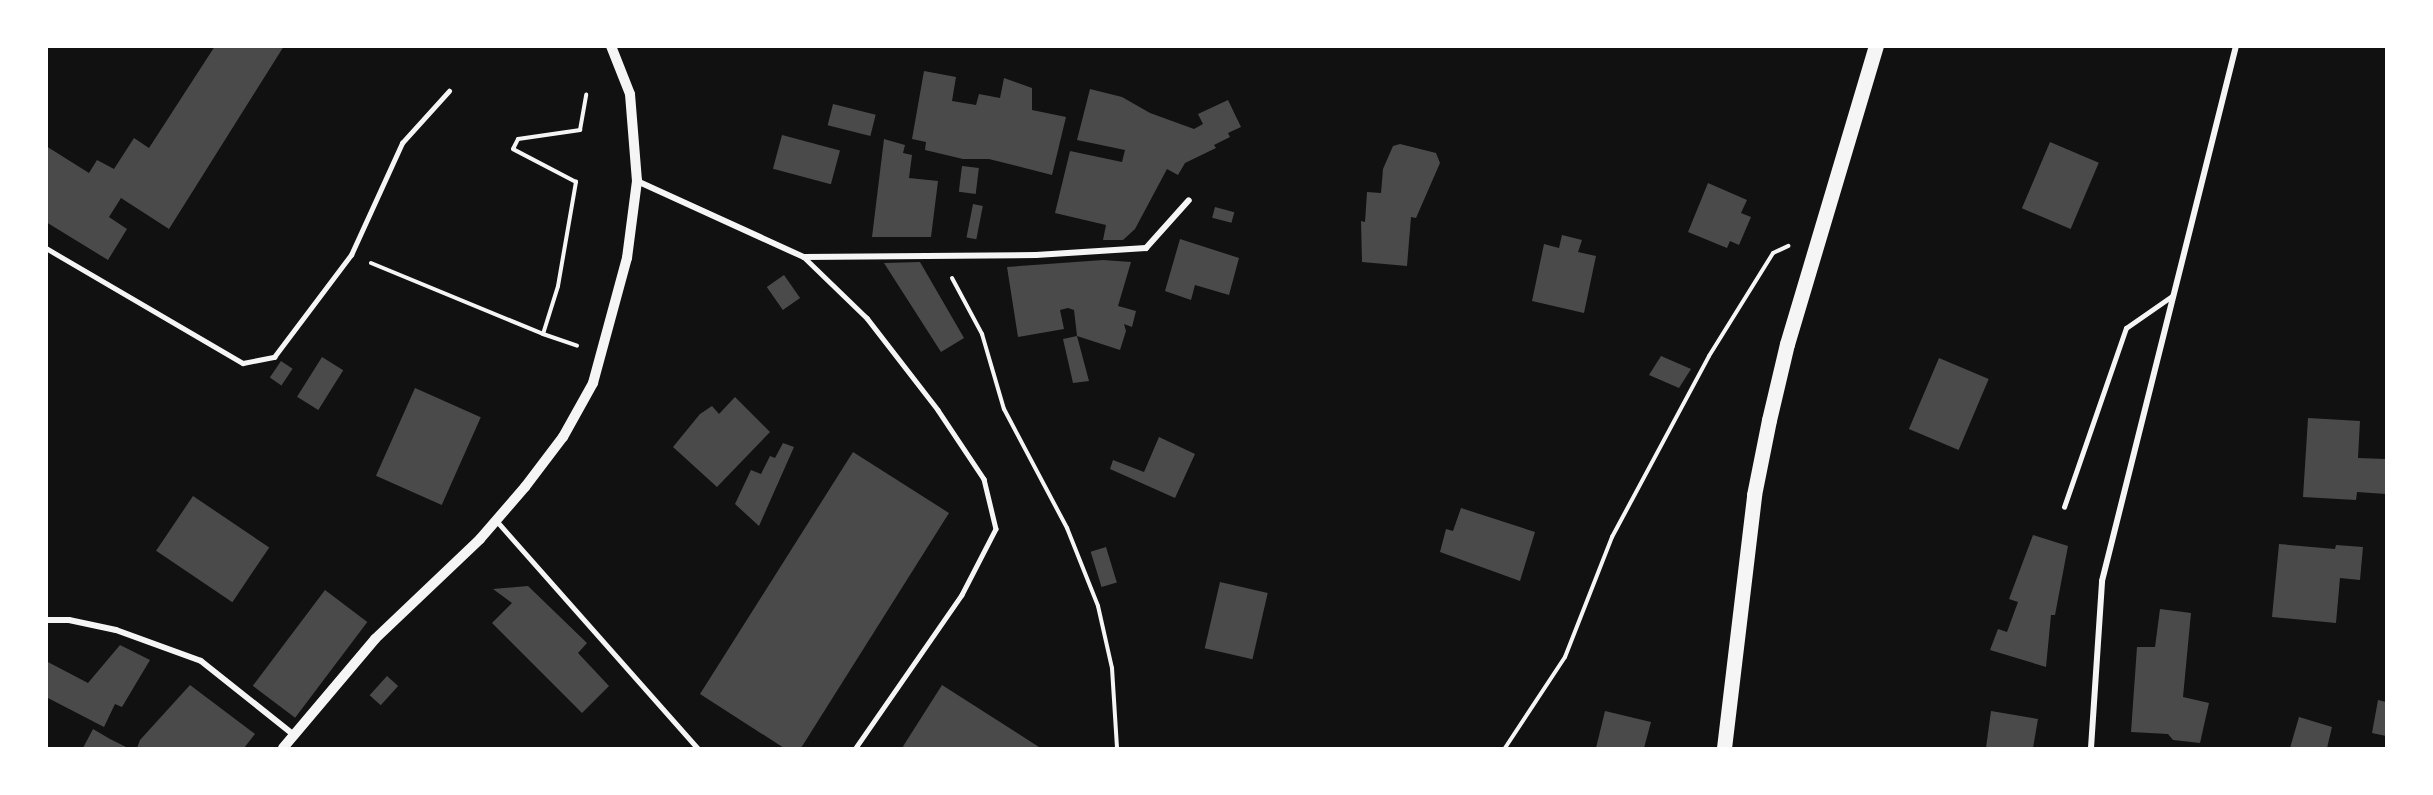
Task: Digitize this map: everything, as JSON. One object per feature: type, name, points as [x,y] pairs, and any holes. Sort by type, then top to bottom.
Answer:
[{"type":"main road","points":[[1724,748],[1754,495],[1785,355],[1876,46]]},
{"type":"street","points":[[283,748],[375,639],[496,520],[563,437],[593,384],[627,258],[637,181],[630,94],[611,46]]},
{"type":"street","points":[[2091,748],[2097,688],[2102,581],[2236,46]]},
{"type":"street","points":[[637,181],[804,257],[938,254],[1036,255],[1146,248],[1189,200]]},
{"type":"street","points":[[46,620],[69,620],[116,630],[201,661],[294,735]]},
{"type":"lane","points":[[46,248],[243,363],[274,357],[351,255],[402,143],[449,91]]},
{"type":"lane","points":[[804,257],[867,318],[938,410],[984,478],[996,529],[962,595],[856,748]]},
{"type":"lane","points":[[2064,507],[2126,328],[2172,296]]},
{"type":"lane","points":[[496,520],[698,748]]},
{"type":"path","points":[[543,334],[558,286],[576,182],[513,149],[518,139],[580,130],[586,95]]},
{"type":"path","points":[[1505,748],[1565,657],[1612,537],[1753,281],[1773,253],[1794,244],[1816,250]]},
{"type":"path","points":[[938,254],[982,334],[1004,409],[1067,528],[1098,606],[1112,668],[1117,748]]},
{"type":"path","points":[[351,255],[543,334],[601,354]]},
{"type":"building","points":[[215,46],[284,46],[169,229],[121,198],[109,217],[127,229],[108,260],[46,222],[46,146],[89,173],[97,160],[114,169],[134,138],[149,148]]},
{"type":"building","points":[[924,71],[956,77],[952,101],[976,105],[979,94],[1000,98],[1004,78],[1032,88],[1032,110],[1066,117],[1052,175],[989,159],[963,159],[925,150],[926,142],[912,139]]},
{"type":"building","points":[[1090,89],[1122,97],[1150,113],[1194,129],[1203,124],[1198,114],[1228,100],[1241,127],[1228,133],[1230,137],[1214,145],[1216,148],[1185,163],[1178,175],[1167,169],[1135,229],[1123,240],[1103,240],[1106,225],[1055,213],[1070,151],[1122,162],[1125,150],[1077,140]]},
{"type":"building","points":[[833,104],[876,115],[870,136],[828,125]]},
{"type":"building","points":[[782,135],[840,151],[831,184],[773,169]]},
{"type":"building","points":[[884,139],[905,145],[903,153],[912,155],[909,178],[938,181],[931,237],[872,237]]},
{"type":"building","points":[[2050,142],[2099,163],[2071,229],[2022,208]]},
{"type":"building","points":[[1400,144],[1436,153],[1440,163],[1416,218],[1411,217],[1407,266],[1362,262],[1361,221],[1365,222],[1367,192],[1381,193],[1383,169],[1393,146]]},
{"type":"building","points":[[962,166],[979,168],[976,194],[959,192]]},
{"type":"building","points":[[1708,183],[1747,200],[1741,213],[1751,217],[1739,245],[1730,241],[1727,248],[1688,232]]},
{"type":"building","points":[[973,204],[983,206],[976,239],[967,237]]},
{"type":"building","points":[[1215,207],[1234,212],[1231,223],[1212,218]]},
{"type":"building","points":[[1562,235],[1582,240],[1578,252],[1596,256],[1584,313],[1532,301],[1544,244],[1559,248]]},
{"type":"building","points":[[1180,239],[1239,258],[1229,295],[1195,285],[1191,300],[1165,291]]},
{"type":"building","points":[[1103,260],[1131,262],[1118,306],[1136,311],[1132,327],[1124,324],[1126,331],[1120,350],[1077,336],[1074,310],[1068,308],[1060,310],[1064,329],[1018,337],[1007,267]]},
{"type":"building","points":[[920,262],[964,338],[941,352],[884,263]]},
{"type":"building","points":[[784,275],[800,298],[783,310],[767,287]]},
{"type":"building","points":[[1077,336],[1089,381],[1073,383],[1063,339]]},
{"type":"building","points":[[1661,356],[1691,369],[1679,388],[1649,375]]},
{"type":"building","points":[[322,357],[343,370],[318,410],[297,397]]},
{"type":"building","points":[[1939,358],[1989,379],[1959,450],[1909,429]]},
{"type":"building","points":[[281,361],[293,369],[281,385],[270,378]]},
{"type":"building","points":[[415,388],[481,417],[442,505],[376,476]]},
{"type":"building","points":[[735,397],[770,432],[717,487],[673,447],[700,414],[712,406],[719,414]]},
{"type":"building","points":[[2308,418],[2360,421],[2358,458],[2386,459],[2386,494],[2357,492],[2356,500],[2303,497]]},
{"type":"building","points":[[1159,437],[1195,454],[1175,498],[1110,469],[1113,460],[1144,472]]},
{"type":"building","points":[[783,443],[794,447],[759,526],[735,504],[751,470],[761,474],[770,456],[775,458]]},
{"type":"building","points":[[853,452],[949,513],[801,748],[784,748],[700,694]]},
{"type":"building","points":[[193,496],[269,547],[232,602],[156,551]]},
{"type":"building","points":[[1461,508],[1535,532],[1520,581],[1440,552],[1446,529],[1453,531]]},
{"type":"building","points":[[2033,535],[2068,546],[2055,615],[2051,615],[2046,667],[1990,650],[1998,629],[2007,632],[2018,602],[2009,599]]},
{"type":"building","points":[[2279,544],[2335,549],[2336,545],[2363,547],[2360,580],[2340,578],[2336,623],[2272,617]]},
{"type":"building","points":[[1106,547],[1117,582],[1102,587],[1091,552]]},
{"type":"building","points":[[1220,582],[1268,593],[1252,659],[1205,648]]},
{"type":"building","points":[[528,586],[587,643],[578,653],[609,686],[582,713],[492,623],[512,603],[493,589]]},
{"type":"building","points":[[325,590],[367,622],[295,718],[253,686]]},
{"type":"building","points":[[2160,609],[2191,613],[2183,697],[2209,703],[2200,743],[2173,740],[2168,734],[2131,732],[2137,647],[2155,647]]},
{"type":"building","points":[[120,645],[150,660],[122,707],[115,704],[104,727],[46,697],[46,661],[88,683]]},
{"type":"building","points":[[387,676],[398,686],[381,705],[370,695]]},
{"type":"building","points":[[190,685],[255,734],[244,748],[137,748],[140,740]]},
{"type":"building","points":[[942,685],[1039,747],[902,748]]},
{"type":"building","points":[[2378,700],[2386,702],[2386,736],[2372,733]]},
{"type":"building","points":[[1605,711],[1651,722],[1644,748],[1596,748]]},
{"type":"building","points":[[1991,711],[2038,719],[2033,748],[1986,748]]},
{"type":"building","points":[[2299,717],[2332,727],[2327,748],[2290,748]]},
{"type":"building","points":[[93,729],[110,739],[128,748],[83,748]]}]
